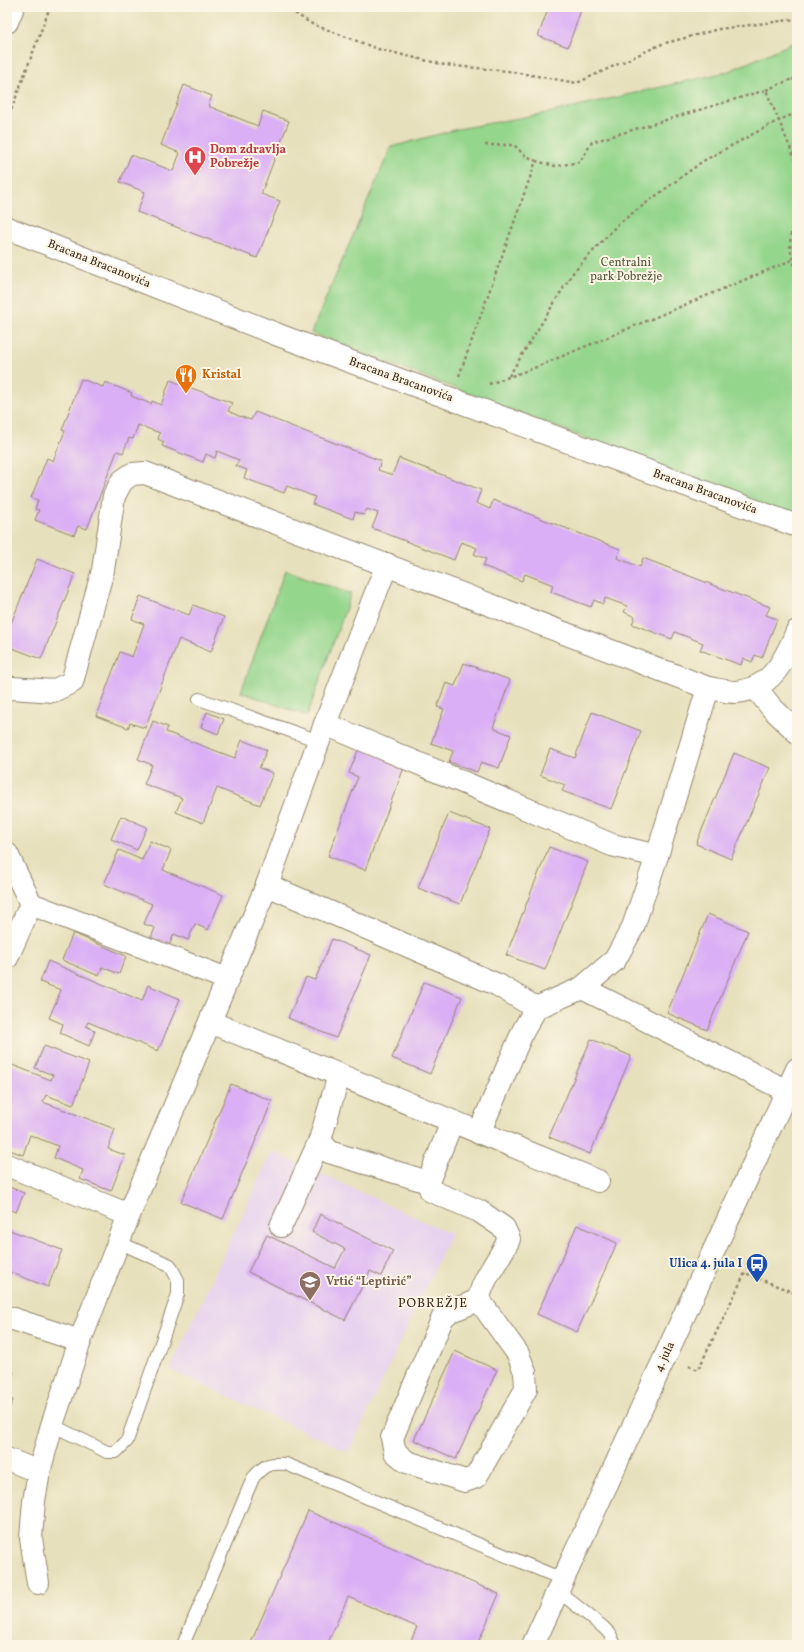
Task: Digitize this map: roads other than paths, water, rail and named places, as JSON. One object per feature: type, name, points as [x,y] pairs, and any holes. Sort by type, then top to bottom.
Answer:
[{"type":"street","points":[[7,22],[13,7]]},
{"type":"street","name":"Bracana Bracanovića","points":[[7,228],[281,336],[797,526]]},
{"type":"street","points":[[7,689],[12,688],[53,691],[72,682],[103,570],[114,496],[122,481],[132,474],[145,473],[387,564],[708,688],[735,692],[755,687],[772,676],[787,655],[797,631]]},
{"type":"street","points":[[38,1583],[31,1538],[34,1501],[39,1472],[52,1425],[80,1341],[129,1215],[267,885],[322,732],[387,564]]},
{"type":"street","points":[[755,687],[772,708],[797,732]]},
{"type":"street","points":[[479,1133],[523,1031],[536,1008],[582,988],[615,960],[633,927],[657,856],[708,688]]},
{"type":"street","points":[[322,732],[612,845],[657,856]]},
{"type":"street","points":[[7,854],[31,904],[227,979]]},
{"type":"street","points":[[267,885],[498,986],[536,1008]]},
{"type":"street","points":[[7,958],[31,904]]},
{"type":"street","points":[[582,988],[787,1090]]},
{"type":"street","points":[[210,1022],[598,1181]]},
{"type":"street","name":"4. jula","points":[[533,1645],[797,1069]]},
{"type":"street","points":[[281,1226],[320,1140],[339,1075]]},
{"type":"street","points":[[452,1122],[428,1182],[431,1191],[479,1211],[504,1228],[508,1239],[503,1252],[480,1290],[479,1300],[518,1354],[525,1372],[526,1389],[476,1477],[466,1481],[407,1462],[395,1452],[392,1438],[443,1317],[450,1311],[479,1300]]},
{"type":"street","points":[[320,1140],[328,1152],[428,1182]]},
{"type":"street","points":[[7,1165],[129,1215]]},
{"type":"street","points":[[7,1318],[80,1341]]},
{"type":"street","points":[[7,1459],[39,1472]]},
{"type":"lane","points":[[199,699],[322,732]]},
{"type":"lane","points":[[52,1425],[106,1452],[116,1452],[127,1441],[178,1294],[178,1280],[170,1265],[118,1242]]},
{"type":"lane","points":[[182,1645],[253,1478],[262,1467],[274,1463],[286,1464],[560,1585],[610,1634],[615,1645]]},
{"type":"place","name":"Dom zdravlja Pobrežje","points":[[195,176]]},
{"type":"place","name":"Kristal","points":[[186,394]]},
{"type":"place","name":"Ulica 4. jula I","points":[[757,1284]]},
{"type":"place","name":"Vrtić “Leptirić”","points":[[310,1302]]},
{"type":"district","name":"POBREŽJE","points":[[433,1304]]},
{"type":"park label","name":"Centralni park Pobrežje","points":[[626,270]]}]
